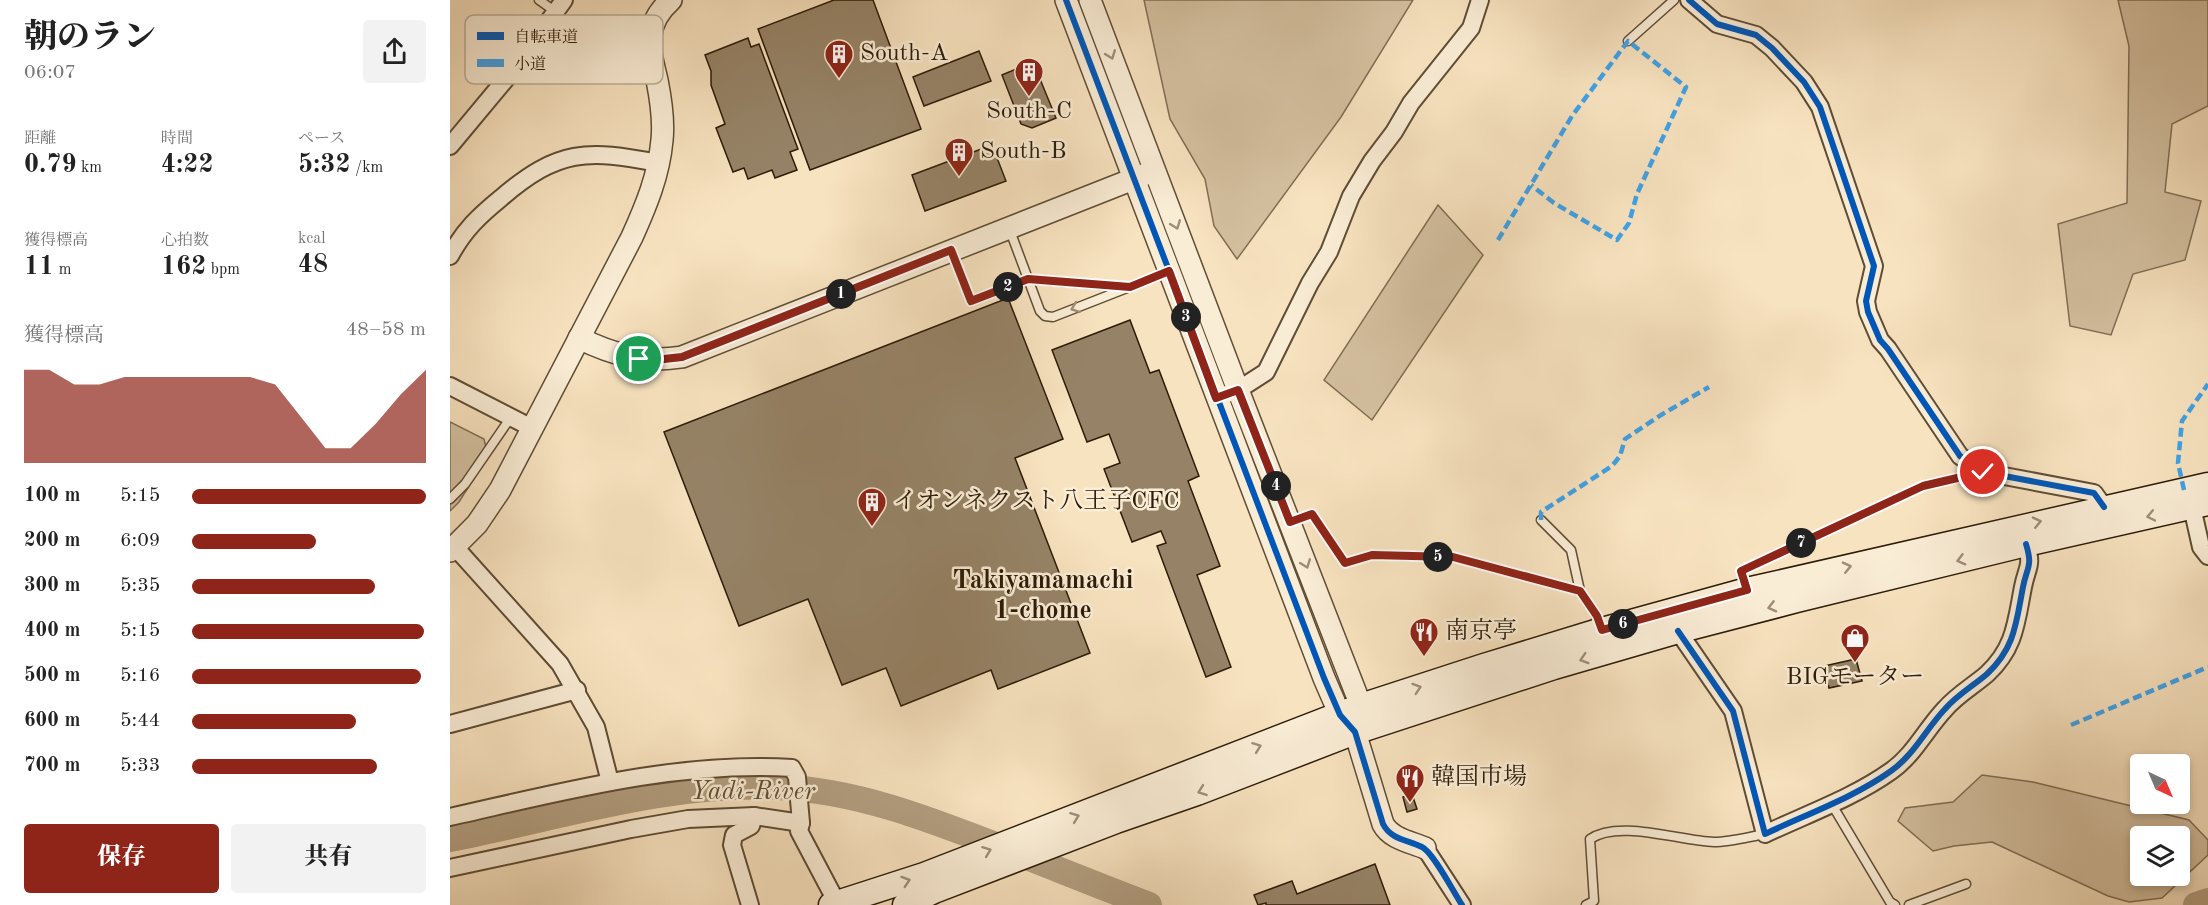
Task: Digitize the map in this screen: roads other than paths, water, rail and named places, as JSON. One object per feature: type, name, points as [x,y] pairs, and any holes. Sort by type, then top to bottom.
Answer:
[{"type":"main road","points":[[834,904],[953,864],[1352,718],[1602,630],[1747,590],[2208,485]]},
{"type":"main road","points":[[904,905],[1352,718],[1523,677],[1678,631],[2026,544],[2200,505]]},
{"type":"street","points":[[659,15],[671,0]]},
{"type":"street","points":[[1065,0],[1216,398],[1352,718]]},
{"type":"street","points":[[1090,0],[1290,522],[1386,831],[1425,848],[1462,905]]},
{"type":"street","points":[[1216,398],[1238,390],[1266,372],[1310,283],[1329,252],[1351,196],[1411,103],[1471,28],[1480,0]]},
{"type":"street","points":[[1689,0],[1717,24],[1756,35],[1772,48],[1804,82],[1820,107],[1874,266],[1866,301],[1868,312],[1880,340],[1960,456],[1983,472],[2094,494],[2104,507]]},
{"type":"street","points":[[450,146],[502,84]]},
{"type":"street","points":[[610,782],[596,728],[577,690],[560,664],[542,642],[453,549],[487,510],[532,428],[647,204],[662,138],[661,108],[656,84]]},
{"type":"street","points":[[450,256],[473,221],[529,174],[544,166],[588,154],[658,163]]},
{"type":"street","points":[[579,338],[624,356],[655,360],[682,357],[1155,170]]},
{"type":"street","points":[[450,386],[532,428]]},
{"type":"street","points":[[2200,505],[2201,547],[2208,556]]},
{"type":"street","points":[[1678,631],[1733,711],[1765,834],[1861,791],[1894,769],[1920,743],[1945,708],[1987,673],[2001,658],[2014,634],[2023,586],[2031,560],[2026,544]]},
{"type":"street","points":[[450,724],[577,690]]},
{"type":"street","points":[[450,817],[658,773],[740,766],[792,768],[797,777],[799,831],[834,904]]},
{"type":"street","points":[[450,868],[688,819],[754,816],[800,820]]},
{"type":"street","points":[[750,905],[732,845],[734,835],[751,826],[754,816]]},
{"type":"lane","points":[[539,0],[561,6]]},
{"type":"lane","points":[[1628,41],[1674,0]]},
{"type":"lane","points":[[1009,228],[1040,311],[1045,316],[1053,316],[1169,271]]},
{"type":"lane","points":[[951,250],[971,301],[1028,279],[1130,287]]},
{"type":"lane","points":[[450,499],[465,484],[511,417]]},
{"type":"lane","points":[[1747,590],[1741,571],[1923,486],[1983,472]]},
{"type":"lane","points":[[1290,522],[1312,514],[1345,563],[1372,555],[1453,557],[1580,591]]},
{"type":"lane","points":[[1540,520],[1571,550],[1580,591],[1597,616],[1602,630]]},
{"type":"lane","points":[[1831,803],[1890,902],[1895,905]]},
{"type":"lane","points":[[1586,905],[1594,901],[1590,839],[1600,833],[1656,832],[1692,840],[1715,842],[1765,834]]},
{"type":"lane","points":[[1910,905],[1966,884]]},
{"type":"waterway","name":"Yadi-River","points":[[450,839],[612,803],[694,790],[736,787],[806,789],[863,800],[919,817],[1149,905]]},
{"type":"waterway","name":"Yadi-River","points":[[2196,905],[2208,901]]},
{"type":"place","name":"South-A","points":[[839,80]]},
{"type":"place","name":"South-C","points":[[1029,98]]},
{"type":"place","name":"South-B","points":[[959,178]]},
{"type":"place","name":"イオンネクスト八王子CFC","points":[[872,528]]},
{"type":"place","name":"南京亭","points":[[1424,658]]},
{"type":"place","name":"BIGモーター","points":[[1855,664]]},
{"type":"place","name":"韓国市場","points":[[1410,804]]},
{"type":"district","name":"Takiyamamachi 1-chome","points":[[1043,596]]}]
